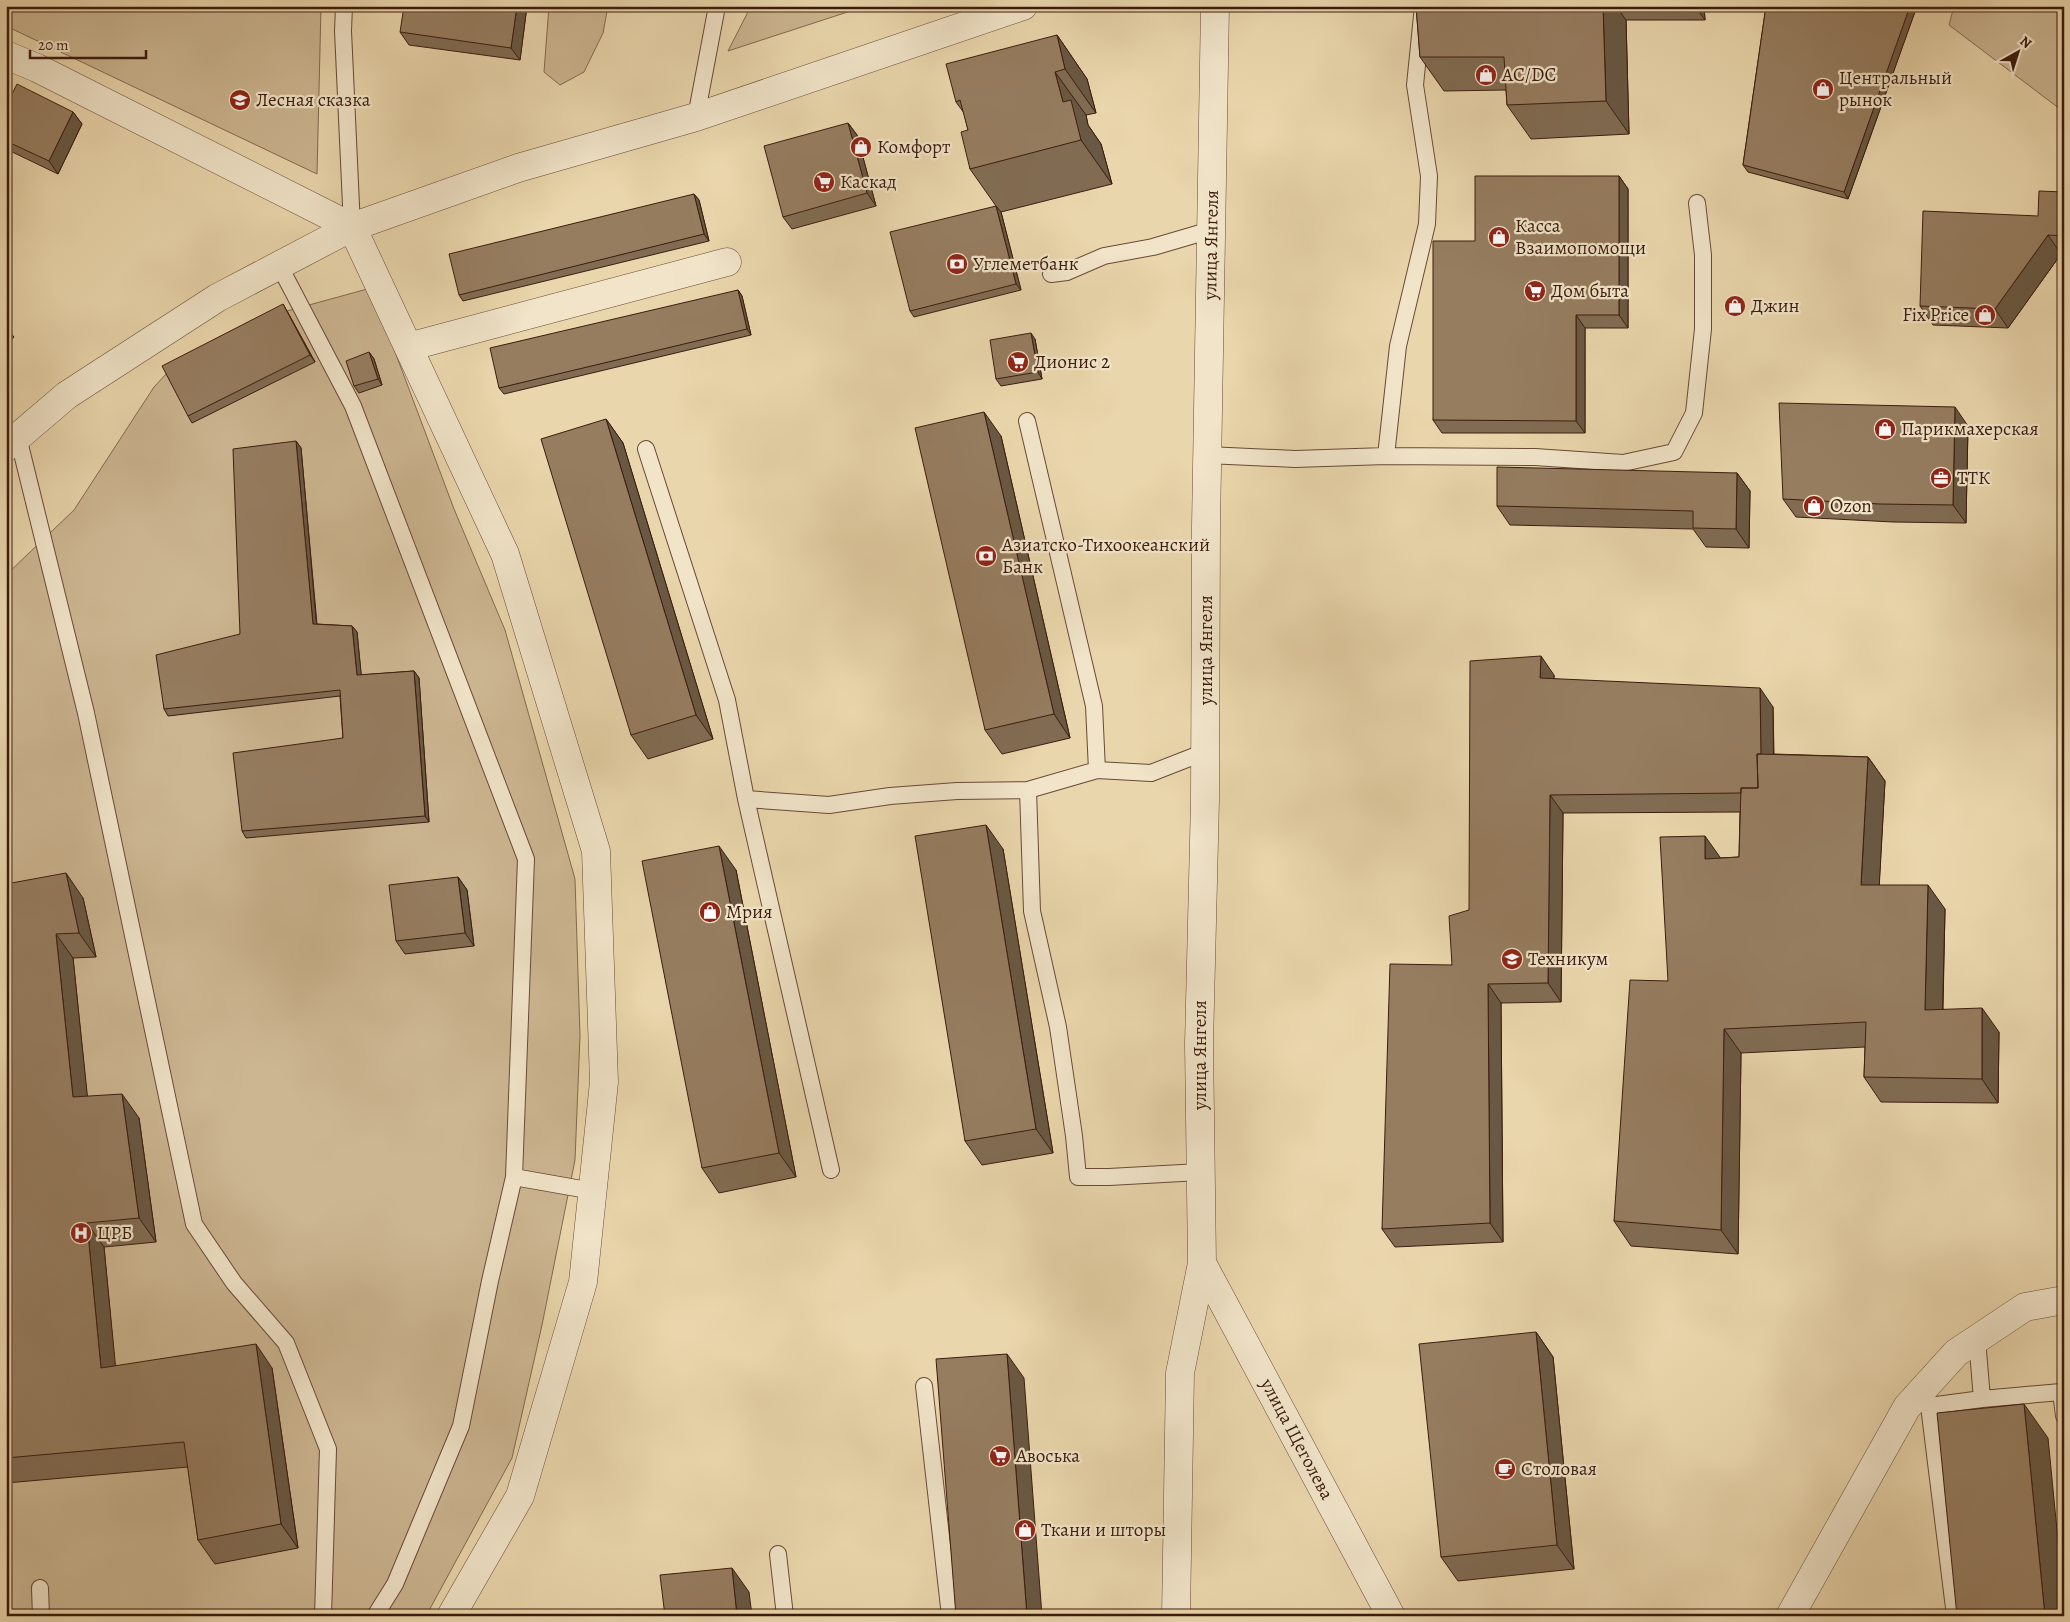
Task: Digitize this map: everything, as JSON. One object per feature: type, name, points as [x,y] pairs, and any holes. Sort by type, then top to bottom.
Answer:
[{"type":"street","points":[[12,442],[67,395],[217,298],[352,227],[518,168],[696,117],[1023,6]]},
{"type":"street","name":"улица Янгеля","points":[[1202,1263],[1199,1044],[1215,6]]},
{"type":"street","points":[[6,55],[37,68],[352,227],[505,554],[596,851],[604,1082],[583,1282],[520,1496],[462,1608]]},
{"type":"street","points":[[408,347],[727,262]]},
{"type":"street","points":[[1176,1616],[1180,1373],[1202,1263]]},
{"type":"street","name":"улица Щеголева","points":[[1202,1263],[1391,1616]]},
{"type":"street","points":[[1790,1616],[1907,1408],[1956,1353],[2025,1307],[2064,1300]]},
{"type":"lane","points":[[344,6],[343,31],[352,227]]},
{"type":"lane","points":[[696,117],[717,6]]},
{"type":"lane","points":[[1386,456],[1398,346],[1427,224],[1429,176],[1415,85],[1423,6]]},
{"type":"lane","points":[[1207,455],[1295,459],[1386,456],[1535,458],[1623,463],[1674,452],[1694,413],[1703,329],[1703,255],[1698,203]]},
{"type":"lane","points":[[1050,274],[1067,272],[1104,256],[1153,247],[1211,230]]},
{"type":"lane","points":[[279,265],[353,406],[526,860],[514,1177],[490,1280],[461,1426],[395,1584],[374,1616]]},
{"type":"lane","points":[[1027,421],[1094,706],[1097,770]]},
{"type":"lane","points":[[12,442],[86,714],[194,1224],[234,1283],[286,1343],[328,1449],[323,1616]]},
{"type":"lane","points":[[646,450],[727,700],[746,800],[831,1170]]},
{"type":"lane","points":[[746,800],[829,805],[890,796],[956,791],[1028,790],[1097,770],[1151,773],[1205,752]]},
{"type":"lane","points":[[1028,790],[1032,911],[1058,1027],[1078,1177],[1200,1172]]},
{"type":"lane","points":[[514,1177],[593,1191]]},
{"type":"lane","points":[[1977,1339],[1982,1400]]},
{"type":"lane","points":[[924,1386],[950,1616]]},
{"type":"lane","points":[[1955,1616],[1929,1406],[2061,1392],[2064,1416]]},
{"type":"lane","points":[[778,1554],[785,1616]]},
{"type":"lane","points":[[40,1588],[41,1616]]},
{"type":"shaded area","name":"Лесная сказка","points":[[6,6],[321,6],[317,174],[6,26]]},
{"type":"shaded area","points":[[549,6],[608,6],[603,33],[584,72],[560,85],[544,72]]},
{"type":"shaded area","points":[[751,6],[866,6],[728,51]]},
{"type":"shaded area","points":[[1954,6],[2064,6],[2064,112],[1949,25]]},
{"type":"shaded area","points":[[371,288],[454,509],[505,630],[575,879],[580,1036],[575,1160],[542,1325],[512,1458],[426,1616],[6,1616],[6,575],[74,510],[154,387],[167,373],[287,311]]},
{"type":"building","points":[[404,6],[517,6],[511,48],[400,32]]},
{"type":"building","points":[[1416,6],[1603,6],[1606,101],[1507,105],[1504,57],[1420,57]]},
{"type":"building","name":"Центральный рынок","points":[[1766,6],[1910,6],[1844,192],[1743,165]]},
{"type":"building","points":[[1057,35],[1065,69],[1055,72],[1063,102],[1071,100],[1081,140],[970,169],[961,132],[968,130],[960,100],[956,102],[946,64]]},
{"type":"building","points":[[17,84],[73,112],[49,161],[6,141],[6,106]]},
{"type":"building","name":"Каскад","points":[[848,123],[867,193],[783,217],[764,146]]},
{"type":"building","name":"Дом быта","points":[[1475,176],[1619,176],[1619,315],[1576,315],[1576,421],[1433,420],[1433,241],[1475,241]]},
{"type":"building","points":[[2039,191],[2064,192],[2064,236],[2048,235],[1995,309],[1920,306],[1923,211],[2038,216]]},
{"type":"building","points":[[694,194],[704,234],[459,295],[449,254]]},
{"type":"building","name":"Углеметбанк","points":[[996,206],[1016,284],[910,311],[890,232]]},
{"type":"building","points":[[738,290],[747,329],[499,388],[490,348]]},
{"type":"building","points":[[283,304],[310,355],[188,416],[162,366]]},
{"type":"building","name":"Дионис 2","points":[[1031,333],[1038,372],[996,379],[990,340]]},
{"type":"building","points":[[369,352],[378,379],[354,386],[346,361]]},
{"type":"building","points":[[1779,403],[1955,407],[1953,505],[1880,504],[1783,499]]},
{"type":"building","points":[[984,412],[1054,714],[985,730],[915,428]]},
{"type":"building","points":[[606,419],[696,715],[631,735],[541,439]]},
{"type":"building","points":[[296,441],[313,624],[352,626],[357,675],[414,671],[425,816],[242,831],[233,753],[343,738],[340,690],[164,709],[156,655],[240,634],[233,449]]},
{"type":"building","points":[[1497,467],[1737,473],[1736,529],[1693,528],[1693,511],[1497,506]]},
{"type":"building","name":"Техникум","points":[[1541,656],[1540,678],[1760,688],[1761,754],[1757,754],[1758,788],[1741,788],[1741,793],[1550,795],[1548,983],[1488,984],[1490,1223],[1382,1229],[1390,964],[1452,965],[1449,916],[1469,910],[1470,661]]},
{"type":"building","points":[[1757,754],[1868,757],[1861,885],[1928,885],[1925,1010],[1982,1008],[1982,1079],[1864,1077],[1866,1022],[1724,1029],[1721,1230],[1614,1221],[1630,980],[1668,981],[1660,837],[1705,836],[1705,859],[1739,857],[1741,788],[1758,788]]},
{"type":"building","points":[[986,825],[1036,1129],[965,1141],[915,836]]},
{"type":"building","points":[[719,846],[779,1153],[702,1168],[642,861]]},
{"type":"building","name":"ЦРБ","points":[[66,873],[79,933],[56,934],[73,1097],[122,1094],[139,1218],[87,1223],[101,1368],[256,1344],[281,1524],[198,1540],[184,1442],[6,1458],[6,884]]},
{"type":"building","points":[[458,877],[465,933],[396,941],[389,885]]},
{"type":"building","name":"Столовая","points":[[1536,1332],[1557,1545],[1441,1557],[1419,1344]]},
{"type":"building","points":[[1007,1354],[1027,1616],[956,1616],[936,1359]]},
{"type":"building","points":[[2024,1404],[2045,1616],[1957,1616],[1937,1413]]},
{"type":"building","points":[[732,1568],[737,1616],[665,1616],[660,1575]]},
{"type":"place","name":"AC/DC","points":[[1486,75]]},
{"type":"place","name":"Центральный рынок","points":[[1823,89]]},
{"type":"place","name":"Лесная сказка","points":[[240,100]]},
{"type":"place","name":"Комфорт","points":[[861,147]]},
{"type":"place","name":"Каскад","points":[[824,182]]},
{"type":"place","name":"Касса Взаимопомощи","points":[[1499,237]]},
{"type":"place","name":"Углеметбанк","points":[[957,264]]},
{"type":"place","name":"Дом быта","points":[[1535,291]]},
{"type":"place","name":"Джин","points":[[1735,306]]},
{"type":"place","name":"Fix Price","points":[[1985,315]]},
{"type":"place","name":"Дионис 2","points":[[1018,362]]},
{"type":"place","name":"Парикмахерская","points":[[1885,429]]},
{"type":"place","name":"ТТК","points":[[1941,478]]},
{"type":"place","name":"Ozon","points":[[1814,506]]},
{"type":"place","name":"Азиатско-Тихоокеанский Банк","points":[[986,556]]},
{"type":"place","name":"Мрия","points":[[710,912]]},
{"type":"place","name":"Техникум","points":[[1512,959]]},
{"type":"place","name":"ЦРБ","points":[[81,1233]]},
{"type":"place","name":"Авоська","points":[[1000,1456]]},
{"type":"place","name":"Столовая","points":[[1505,1469]]},
{"type":"place","name":"Ткани и шторы","points":[[1025,1530]]}]
